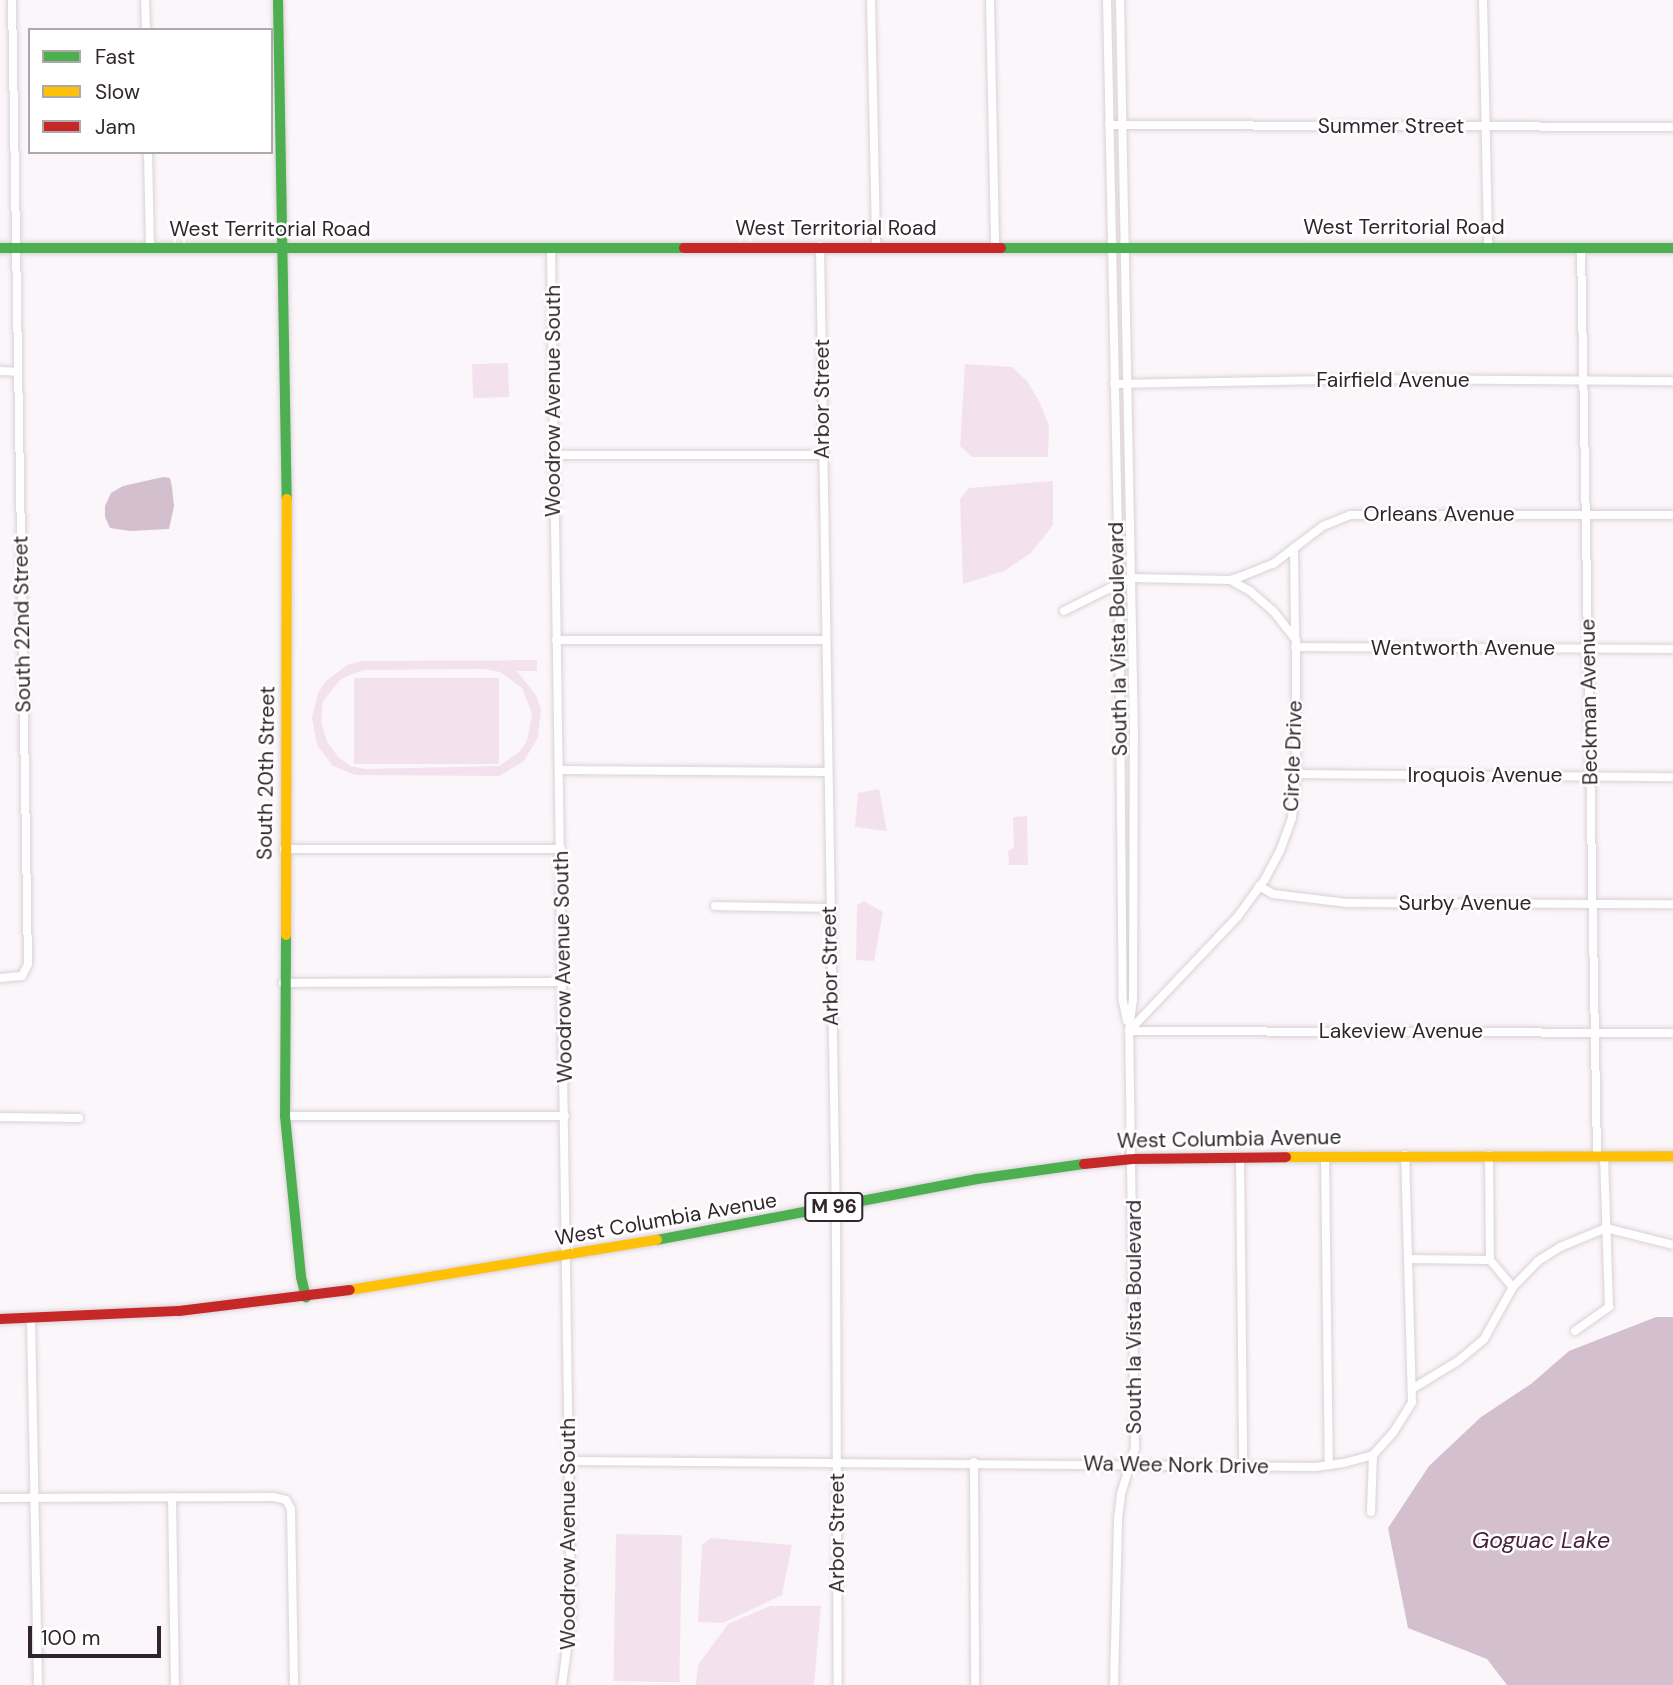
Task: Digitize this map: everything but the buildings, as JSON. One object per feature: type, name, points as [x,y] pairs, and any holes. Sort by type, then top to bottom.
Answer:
[{"type":"main road","name":"South 20th Street","points":[[278,0],[285,249],[285,1116],[301,1276],[306,1297]]},
{"type":"main road","name":"West Territorial Road","points":[[0,248],[1673,248]]},
{"type":"main road","name":"West Columbia Avenue","points":[[0,1320],[179,1311],[306,1297],[566,1257],[1026,1170],[1133,1159],[1405,1155],[1673,1156]]},
{"type":"street","name":"South 22nd Street","points":[[0,978],[22,976],[28,964],[12,0]]},
{"type":"street","points":[[145,0],[146,28]]},
{"type":"street","points":[[871,0],[876,246]]},
{"type":"street","points":[[990,0],[995,247]]},
{"type":"street","name":"South la Vista Boulevard","points":[[1107,0],[1119,582],[1123,1001],[1129,1031]]},
{"type":"street","name":"South la Vista Boulevard","points":[[1114,1685],[1118,1519],[1121,1494],[1135,1448],[1133,1159],[1129,1031],[1133,1000],[1134,750],[1120,0]]},
{"type":"street","points":[[1483,0],[1488,246]]},
{"type":"street","name":"Summer Street","points":[[1110,125],[1673,127]]},
{"type":"street","points":[[148,154],[150,247]]},
{"type":"street","name":"Arbor Street","points":[[820,246],[835,1207],[838,1685]]},
{"type":"street","name":"Beckman Avenue","points":[[1575,1331],[1609,1307],[1594,1032],[1581,247]]},
{"type":"street","name":"Woodrow Avenue South","points":[[551,249],[552,455],[561,770],[570,1461],[571,1617],[562,1685]]},
{"type":"street","points":[[0,371],[17,372]]},
{"type":"street","name":"Fairfield Avenue","points":[[1114,384],[1673,381]]},
{"type":"street","points":[[552,455],[822,455]]},
{"type":"street","name":"Orleans Avenue","points":[[1063,611],[1130,578],[1230,580],[1273,564],[1323,526],[1350,515],[1673,515]]},
{"type":"street","name":"Circle Drive","points":[[1129,1031],[1238,916],[1280,851],[1292,818],[1296,774],[1294,548]]},
{"type":"street","points":[[1230,580],[1250,591],[1272,611],[1296,643]]},
{"type":"street","points":[[556,640],[825,640]]},
{"type":"street","name":"Wentworth Avenue","points":[[1296,643],[1673,649]]},
{"type":"street","points":[[561,770],[827,772]]},
{"type":"street","name":"Iroquois Avenue","points":[[1296,774],[1673,777]]},
{"type":"street","points":[[284,849],[561,849]]},
{"type":"street","name":"Surby Avenue","points":[[1259,886],[1273,894],[1347,903],[1673,904]]},
{"type":"street","points":[[715,906],[829,908]]},
{"type":"street","points":[[284,982],[562,982]]},
{"type":"street","name":"Lakeview Avenue","points":[[1129,1031],[1673,1033]]},
{"type":"street","points":[[285,1116],[565,1116]]},
{"type":"street","points":[[0,1117],[79,1118]]},
{"type":"street","points":[[1371,1512],[1373,1455],[1409,1411],[1412,1389],[1405,1155]]},
{"type":"street","points":[[1325,1156],[1329,1465]]},
{"type":"street","points":[[1489,1156],[1490,1260],[1513,1287]]},
{"type":"street","points":[[1240,1157],[1243,1466]]},
{"type":"street","points":[[1412,1389],[1458,1362],[1484,1339],[1513,1287],[1538,1261],[1563,1246],[1606,1228],[1673,1245]]},
{"type":"street","points":[[1408,1259],[1490,1260]]},
{"type":"street","points":[[31,1319],[38,1685]]},
{"type":"street","name":"Wa Wee Nork Drive","points":[[570,1461],[1243,1466],[1329,1465],[1373,1455]]},
{"type":"street","points":[[974,1462],[975,1685]]},
{"type":"street","points":[[172,1497],[175,1685]]},
{"type":"street","points":[[0,1498],[274,1497],[286,1500],[291,1509],[294,1685]]},
{"type":"shaded area","points":[[508,363],[509,397],[473,398],[472,364]]},
{"type":"shaded area","points":[[965,364],[1012,367],[1027,381],[1049,426],[1048,457],[972,457],[960,446]]},
{"type":"shaded area","points":[[1053,481],[1053,525],[1031,553],[1004,571],[963,584],[960,499],[969,488]]},
{"type":"shaded area","points":[[537,660],[537,671],[517,671],[536,695],[541,709],[538,737],[524,761],[499,776],[355,775],[333,766],[317,745],[312,718],[318,693],[325,682],[347,665],[362,661]],"holes":[[[484,669],[500,672],[522,688],[532,714],[527,741],[519,752],[499,766],[365,769],[351,766],[339,758],[327,742],[321,721],[323,701],[340,680],[350,675],[364,670]]]},
{"type":"shaded area","points":[[354,678],[499,678],[499,764],[354,764]]},
{"type":"shaded area","points":[[879,789],[887,831],[855,827],[858,793]]},
{"type":"shaded area","points":[[1027,816],[1028,865],[1009,865],[1008,851],[1014,848],[1013,817]]},
{"type":"shaded area","points":[[864,901],[883,912],[874,961],[856,960],[857,905]]},
{"type":"shaded area","points":[[616,1534],[682,1535],[679,1682],[613,1681]]},
{"type":"shaded area","points":[[711,1538],[792,1545],[782,1595],[723,1623],[698,1622],[702,1545]]},
{"type":"shaded area","points":[[770,1606],[821,1606],[814,1685],[696,1685],[698,1665],[728,1624]]},
{"type":"water","points":[[163,477],[170,478],[172,487],[174,506],[169,529],[130,531],[110,528],[105,517],[105,506],[111,493],[123,486]]},
{"type":"water","name":"Goguac Lake","points":[[1656,1317],[1673,1317],[1673,1685],[1507,1685],[1487,1659],[1408,1628],[1388,1528],[1429,1466],[1481,1417],[1531,1384],[1569,1351]]},
{"type":"traffic: fast","points":[[278,0],[287,499]]},
{"type":"traffic: fast","points":[[0,248],[684,248]]},
{"type":"traffic: fast","points":[[1001,248],[1673,248]]},
{"type":"traffic: fast","points":[[286,935],[285,1116],[301,1277],[306,1297]]},
{"type":"traffic: fast","points":[[657,1240],[977,1179],[1084,1164]]},
{"type":"traffic: slow","points":[[286,935],[287,499]]},
{"type":"traffic: slow","points":[[1286,1157],[1673,1156]]},
{"type":"traffic: slow","points":[[350,1290],[657,1240]]},
{"type":"traffic: jam","points":[[684,248],[1001,248]]},
{"type":"traffic: jam","points":[[1084,1164],[1133,1159],[1286,1157]]},
{"type":"traffic: jam","points":[[0,1319],[179,1311],[350,1290]]}]
